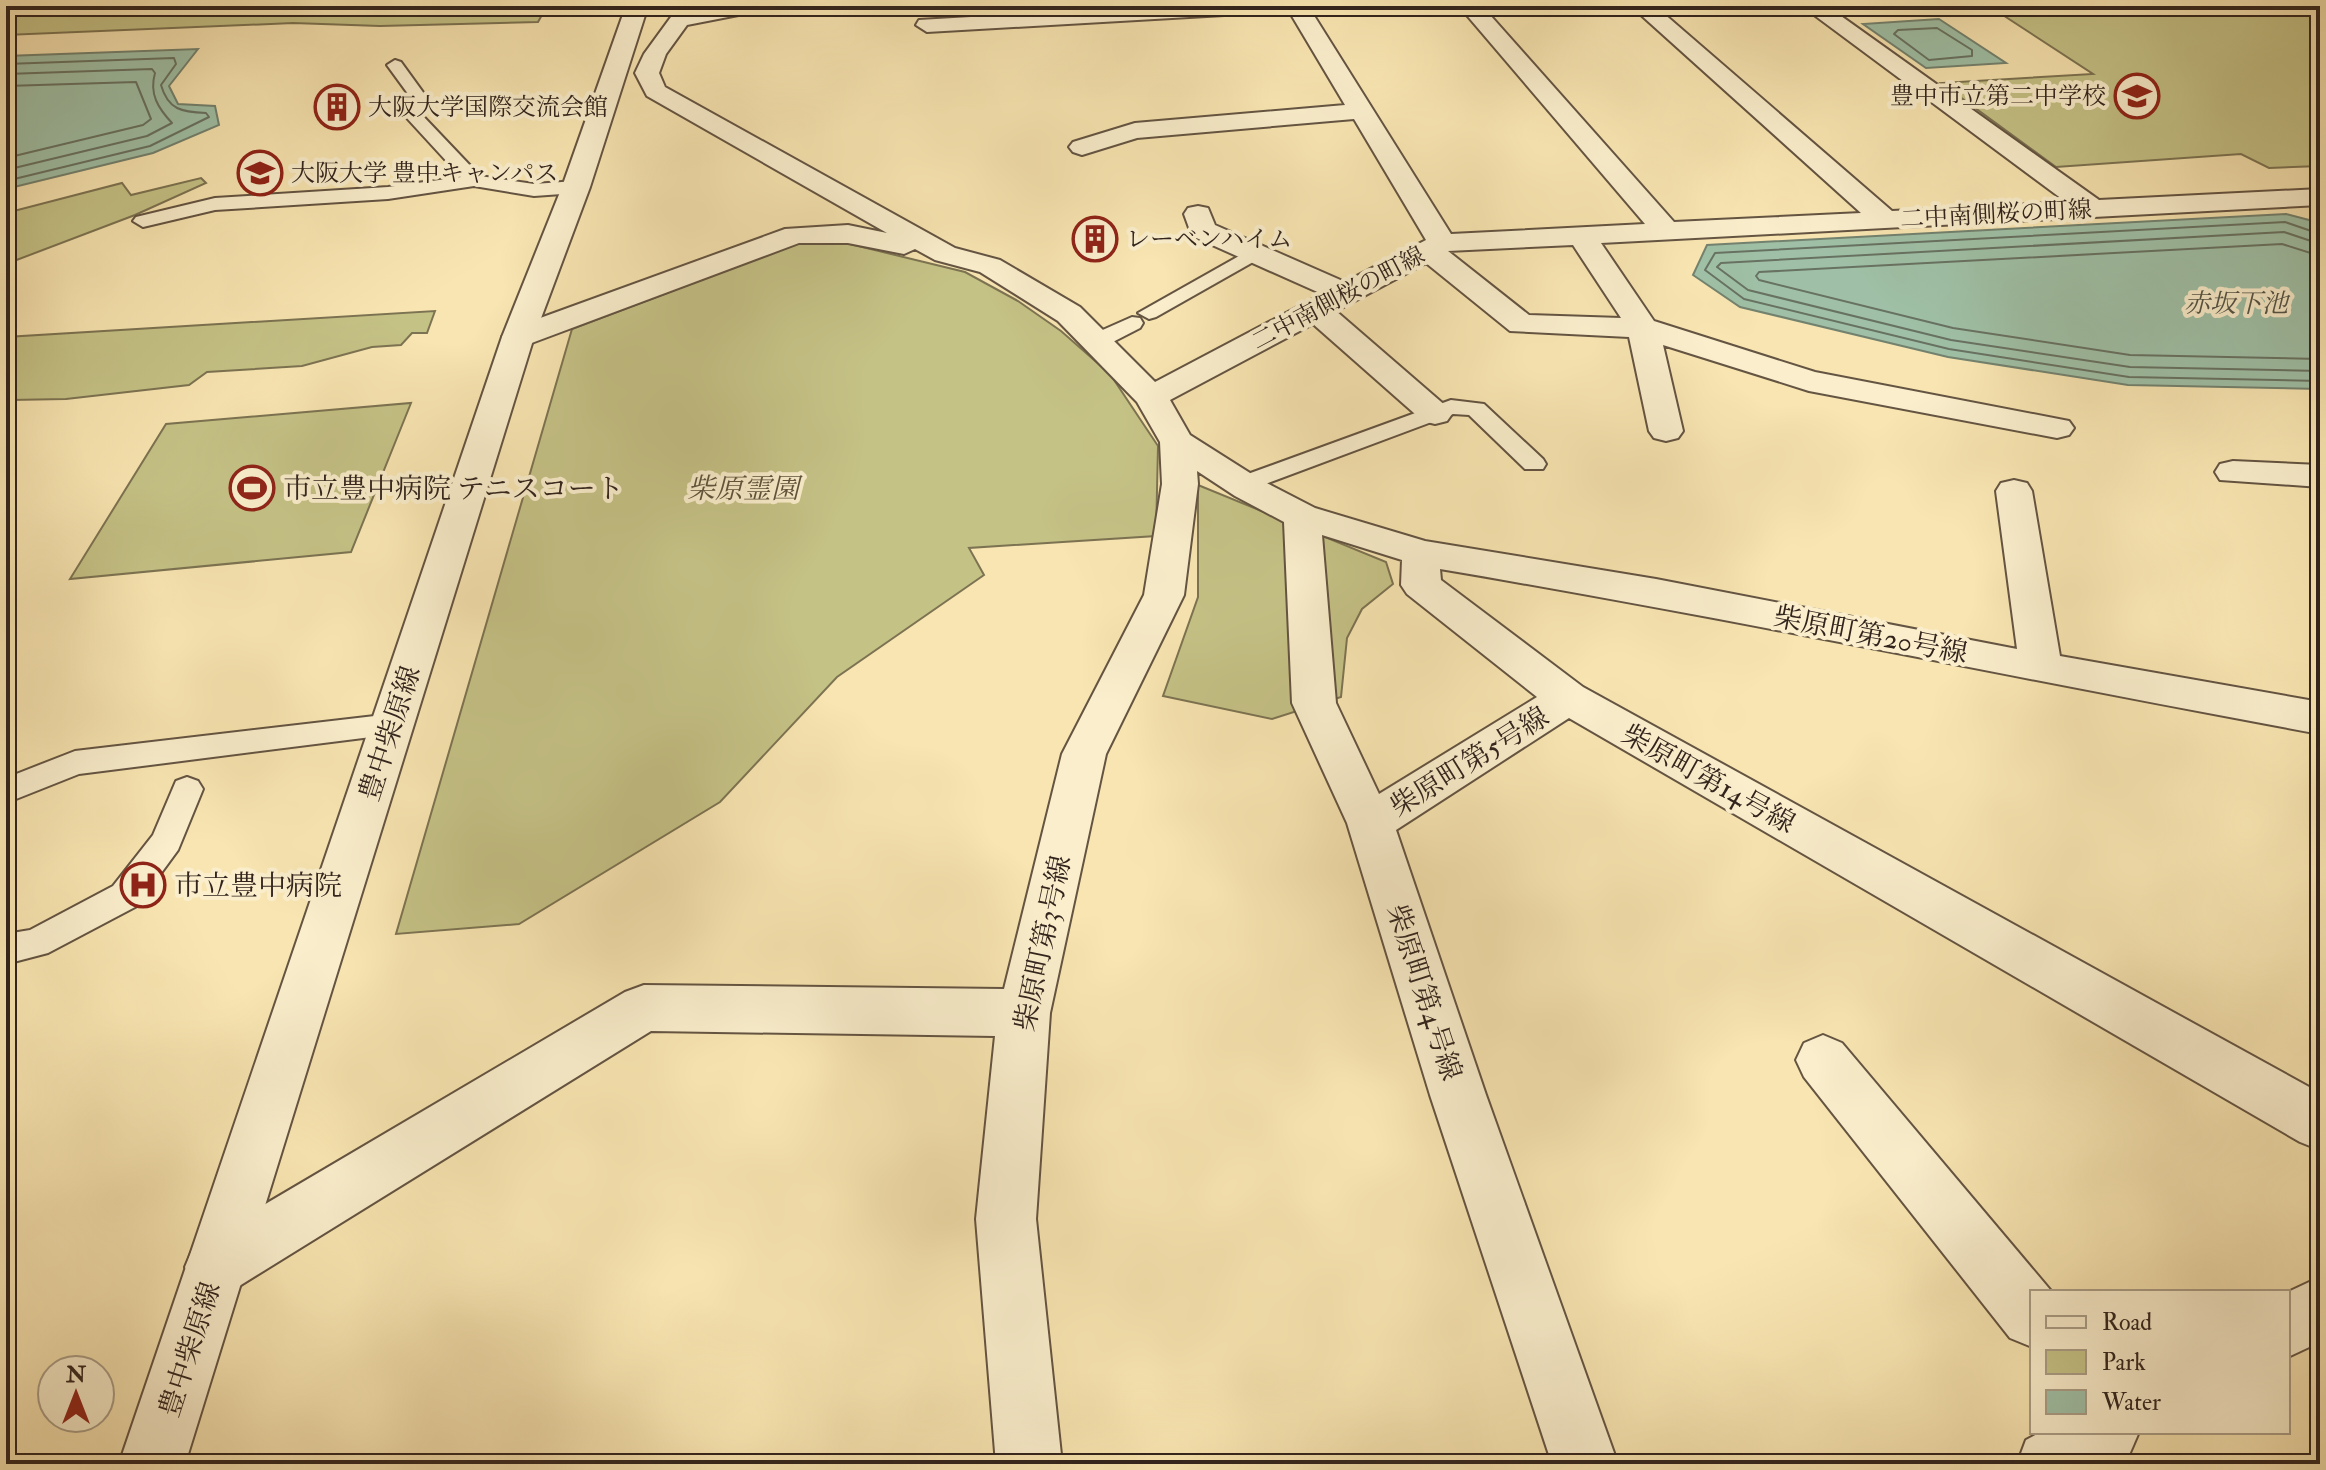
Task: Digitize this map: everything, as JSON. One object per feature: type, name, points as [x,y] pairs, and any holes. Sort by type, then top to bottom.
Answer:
[{"type":"street","name":"豊中柴原線","points":[[152,1464],[518,337],[576,187],[637,6]]},
{"type":"street","points":[[751,6],[684,13],[655,54],[647,73],[655,91],[945,254]]},
{"type":"street","points":[[927,25],[1053,11],[1276,6]]},
{"type":"street","points":[[1297,6],[1435,246],[1521,324],[1643,328],[1809,381],[2057,428]]},
{"type":"street","points":[[1470,6],[1666,231]]},
{"type":"street","points":[[1642,6],[1886,220]]},
{"type":"street","points":[[1813,6],[2093,209]]},
{"type":"street","points":[[1082,147],[1135,131],[1358,111]]},
{"type":"street","name":"二中南側桜の町線","points":[[1151,397],[1435,246],[1581,235],[2316,201]]},
{"type":"street","points":[[1198,214],[1202,230],[1346,294]]},
{"type":"street","points":[[518,337],[795,235],[848,234],[945,254],[990,266],[1069,314],[1151,397],[1177,442],[1243,484],[1302,516],[1421,553]]},
{"type":"street","points":[[1581,235],[1643,328],[1666,431]]},
{"type":"street","points":[[1316,310],[1435,414]]},
{"type":"street","name":"柴原町第3号線","points":[[1029,1464],[1006,1219],[1024,1013],[1084,754],[1164,595],[1180,484],[1177,442]]},
{"type":"street","points":[[2233,472],[2320,476]]},
{"type":"street","points":[[2014,491],[2041,668]]},
{"type":"street","name":"柴原町第4号線","points":[[1302,516],[1314,703],[1370,823],[1458,1095],[1585,1464]]},
{"type":"street","name":"柴原町第20号線","points":[[1421,553],[1656,592],[2041,668],[2320,718]]},
{"type":"street","name":"柴原町第14号線","points":[[1421,553],[1421,585],[1568,698],[2320,1123]]},
{"type":"street","name":"柴原町第5号線","points":[[1370,823],[1568,698]]},
{"type":"street","points":[[215,1267],[644,1008],[1024,1013]]},
{"type":"street","points":[[1823,1060],[2030,1314]]},
{"type":"street","points":[[2050,1464],[2102,1434]]},
{"type":"lane","points":[[395,65],[422,102],[413,116],[474,181]]},
{"type":"lane","points":[[143,221],[215,204],[388,193],[474,181],[534,190],[576,187]]},
{"type":"lane","points":[[1097,341],[1255,253]]},
{"type":"lane","points":[[1243,484],[1451,407],[1476,409],[1534,464]]},
{"type":"lane","points":[[6,791],[75,763],[392,725]]},
{"type":"lane","points":[[6,949],[36,943],[125,896],[167,841],[187,789]]},
{"type":"green space","points":[[6,6],[547,6],[538,22],[380,26],[293,23],[6,35]]},
{"type":"green space","name":"豊中市立第二中学校","points":[[1989,6],[2320,6],[2320,166],[2269,168],[2241,154],[2056,167],[1941,83],[2093,74]]},
{"type":"green space","points":[[201,178],[206,183],[135,215],[6,264],[6,213],[122,183],[131,195]]},
{"type":"green space","name":"柴原霊園","points":[[804,241],[850,244],[965,272],[1018,301],[1061,331],[1110,374],[1158,446],[1156,536],[969,548],[984,575],[837,677],[720,802],[519,924],[396,934],[572,329]]},
{"type":"green space","points":[[435,311],[427,333],[412,333],[401,345],[372,347],[302,366],[207,372],[189,385],[66,399],[11,400],[6,389],[6,337]]},
{"type":"green space","name":"市立豊中病院 テニスコート","points":[[411,403],[351,552],[70,579],[166,424]]},
{"type":"green space","points":[[1198,485],[1386,562],[1393,584],[1362,609],[1347,638],[1341,697],[1272,719],[1163,696],[1198,597]]},
{"type":"water","points":[[1939,19],[2006,63],[1926,68],[1863,24]]},
{"type":"water","points":[[198,49],[169,86],[178,104],[215,106],[219,125],[153,153],[6,189],[6,56]]},
{"type":"water","name":"赤坂下池","points":[[2286,214],[2309,220],[2320,228],[2320,389],[2128,385],[1948,357],[1740,307],[1693,275],[1707,245]]},
{"type":"place","name":"豊中市立第二中学校","points":[[2137,96]]},
{"type":"place","name":"大阪大学国際交流会館","points":[[337,107]]},
{"type":"place","name":"大阪大学 豊中キャンパス","points":[[260,173]]},
{"type":"place","name":"レーベンハイム","points":[[1095,239]]},
{"type":"place","name":"市立豊中病院 テニスコート","points":[[252,488]]},
{"type":"place","name":"市立豊中病院","points":[[143,885]]}]
